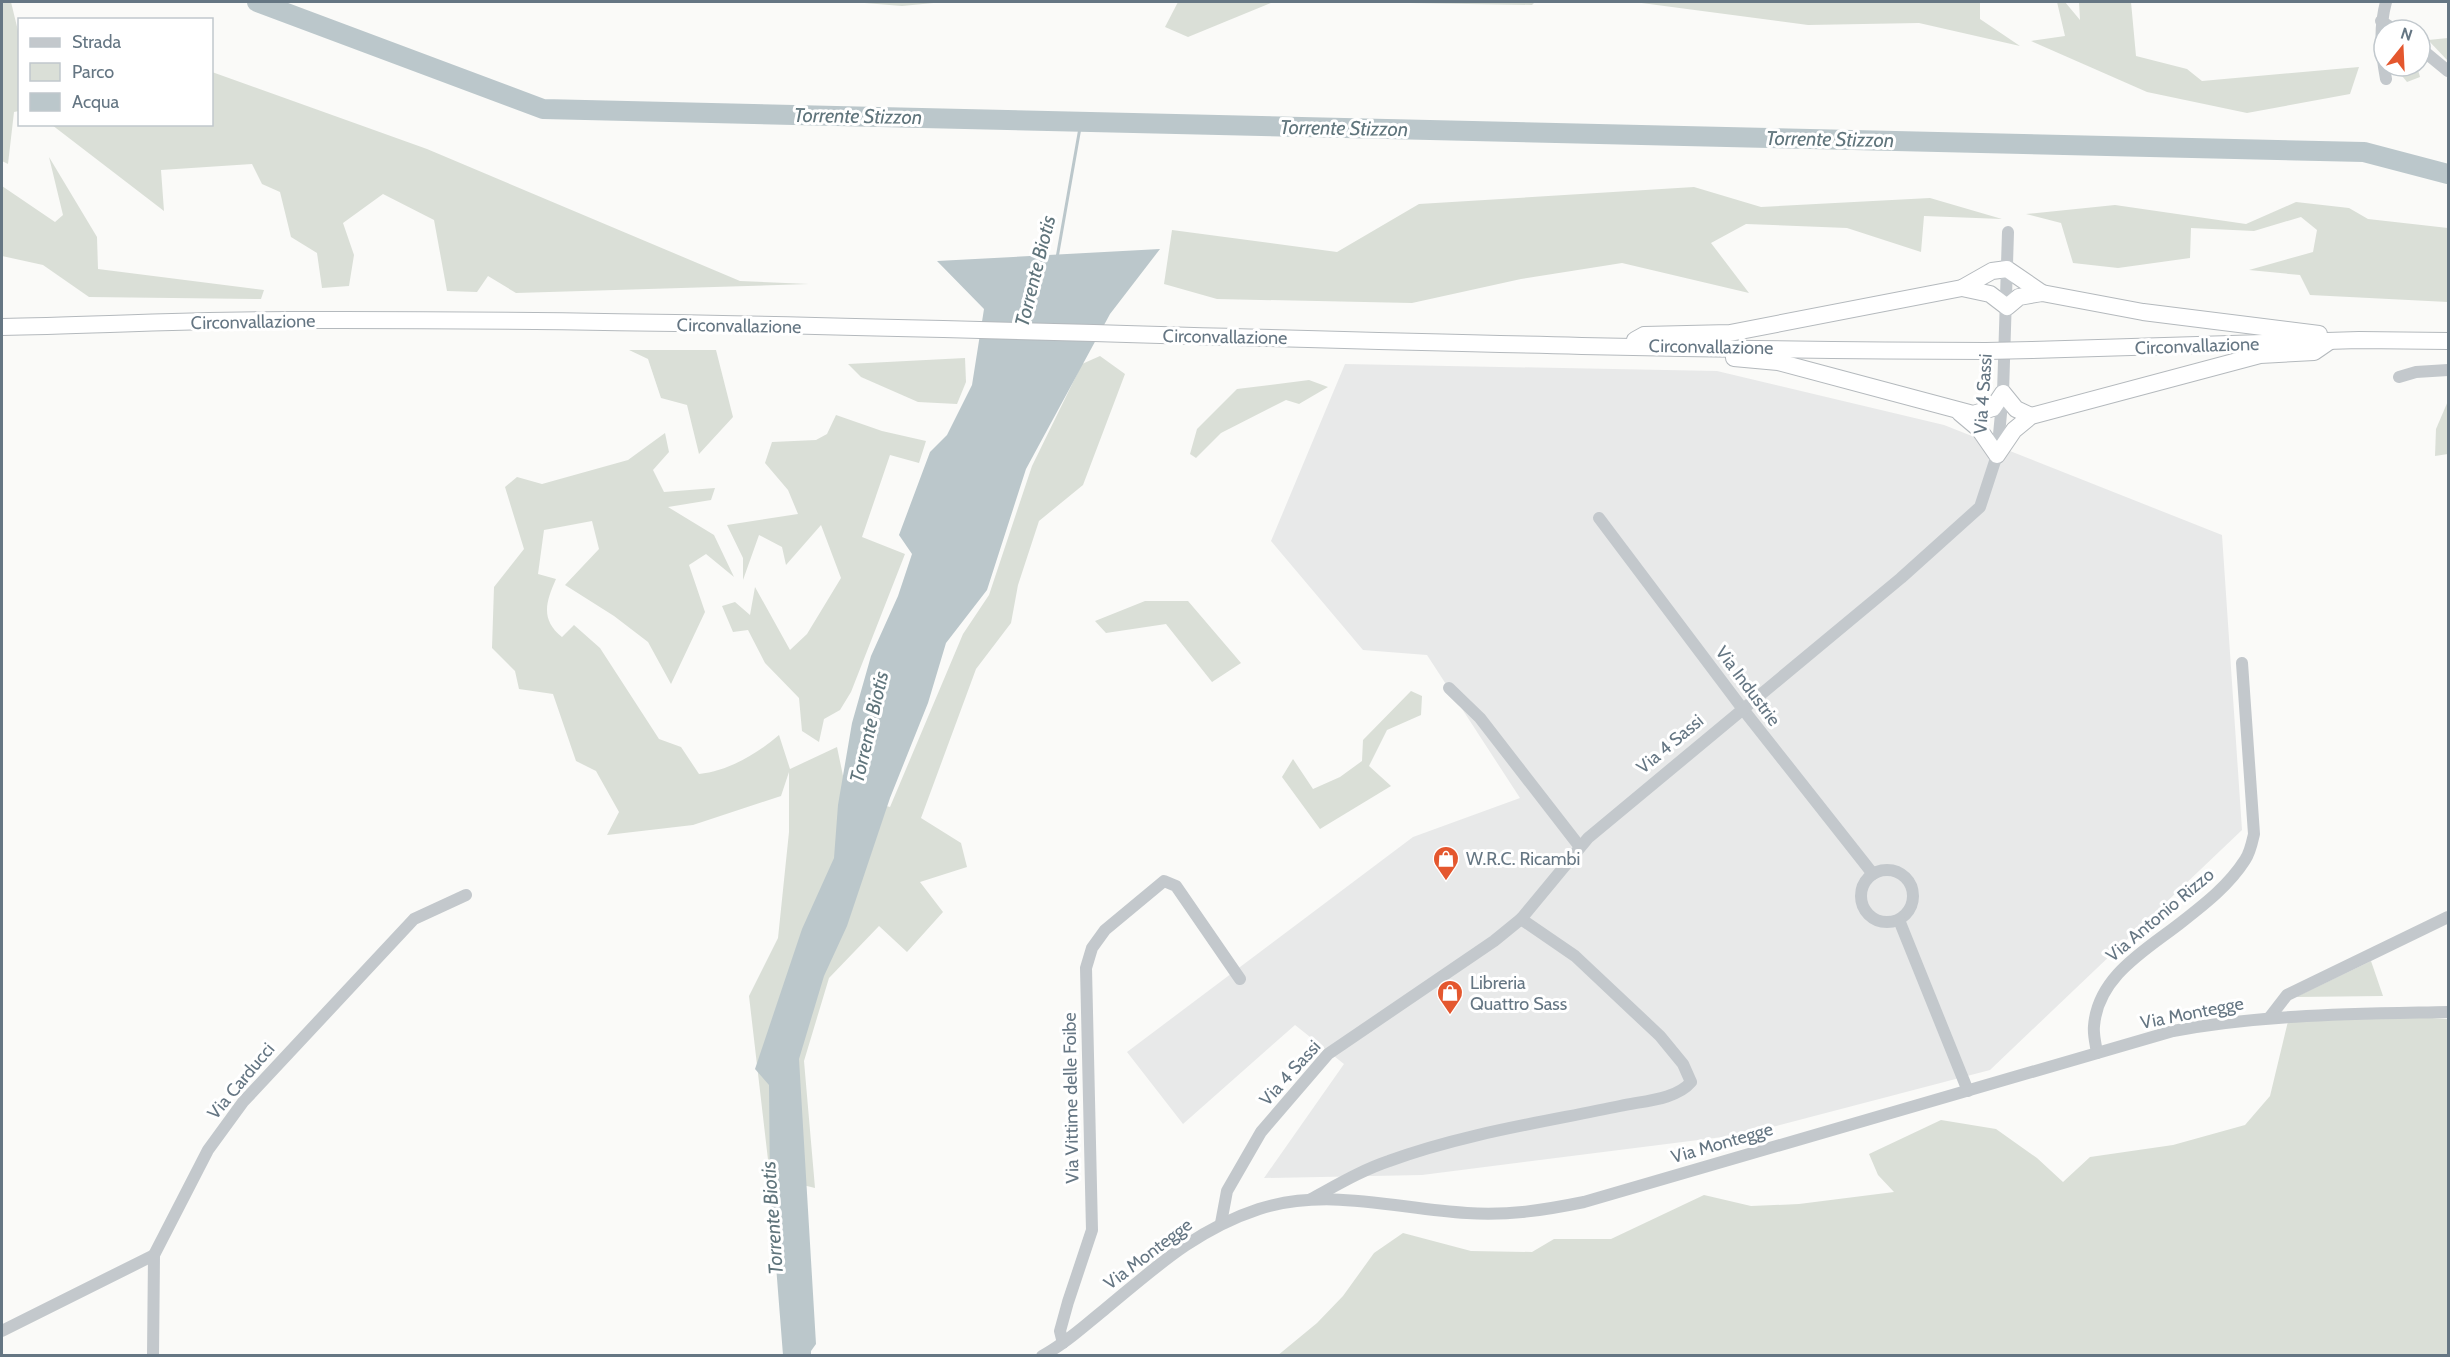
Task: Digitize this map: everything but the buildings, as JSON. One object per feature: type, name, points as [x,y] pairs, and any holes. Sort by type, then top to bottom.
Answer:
[{"type":"highway","points":[[2031,416],[2016,409],[2003,393],[1993,408],[1984,413],[1973,414],[1958,412],[1778,362],[1630,351],[1625,346],[1644,335],[1730,333],[1962,288],[1992,271],[2007,269],[2042,293]]},
{"type":"highway","points":[[1958,412],[1979,429],[1996,455],[2014,430],[2031,416],[2260,356],[2314,352],[2330,341],[2317,333],[2143,312],[2042,293],[2019,297],[2007,307],[1990,294],[1962,288]]},
{"type":"highway","name":"Circonvallazione","points":[[2,327],[300,320],[600,322],[1625,346],[1986,351],[2330,341],[2448,341]]},
{"type":"street","points":[[2381,18],[2386,2]]},
{"type":"street","points":[[2432,58],[2448,71]]},
{"type":"street","name":"Via 4 Sassi","points":[[1221,1223],[1227,1191],[1262,1132],[1328,1054],[1494,941],[1521,919],[1580,847],[1597,830],[1901,578],[1980,507],[1996,455],[2003,393],[2008,232]]},
{"type":"street","points":[[2398,378],[2416,372],[2448,370]]},
{"type":"street","name":"Via Industrie","points":[[1599,518],[1742,708],[1873,874]]},
{"type":"street","name":"Via Antonio Rizzo","points":[[2097,1053],[2094,1026],[2100,1005],[2114,978],[2137,954],[2219,892],[2247,859],[2254,834],[2242,663]]},
{"type":"street","points":[[1449,688],[1480,718],[1580,847]]},
{"type":"street","points":[[1893,871],[1910,883],[1912,904],[1899,920],[1883,923],[1869,916],[1861,902],[1862,886],[1873,874],[1893,871]]},
{"type":"street","name":"Via Vittime delle Foibe","points":[[1062,1343],[1060,1330],[1092,1230],[1086,968],[1092,948],[1105,930],[1164,881],[1176,886],[1240,979]]},
{"type":"street","name":"Via Carducci","points":[[153,1356],[154,1255],[208,1150],[243,1102],[414,919],[466,895]]},
{"type":"street","points":[[2270,1017],[2287,995],[2448,917]]},
{"type":"street","points":[[1308,1201],[1390,1160],[1467,1139],[1653,1099],[1683,1091],[1691,1082],[1683,1064],[1652,1028],[1575,956],[1521,919]]},
{"type":"street","points":[[1899,920],[1968,1090]]},
{"type":"street","name":"Via Montegge","points":[[1042,1356],[1062,1343],[1184,1245],[1221,1223],[1262,1208],[1342,1198],[1467,1213],[1514,1213],[1551,1209],[1584,1202],[2173,1031],[2270,1017],[2448,1011]]},
{"type":"street","points":[[2,1331],[154,1255]]},
{"type":"shaded area","points":[[1345,364],[1717,371],[1944,425],[2222,535],[2242,830],[1990,1070],[1746,1134],[1422,1175],[1264,1178],[1344,1064],[1295,1025],[1183,1124],[1127,1052],[1413,837],[1520,798],[1427,655],[1363,650],[1271,541]]},
{"type":"green space","points":[[2,2],[11,2],[18,31],[18,111],[14,112],[8,164],[2,161]]},
{"type":"green space","points":[[852,2],[944,2],[902,6]]},
{"type":"green space","points":[[1178,2],[1273,2],[1188,37],[1165,27]]},
{"type":"green space","points":[[1351,2],[1535,2],[1532,5]]},
{"type":"green space","points":[[1634,2],[1980,2],[1980,19],[2020,46],[1919,23],[1808,25]]},
{"type":"green space","points":[[2057,2],[2065,2],[2080,20],[2079,2],[2131,2],[2136,56],[2187,69],[2202,81],[2359,67],[2350,94],[2247,113],[2147,92],[2031,41],[2065,36]]},
{"type":"green space","points":[[2448,38],[2448,61],[2432,44],[2432,40]]},
{"type":"green space","points":[[213,72],[427,149],[740,281],[809,284],[516,293],[488,276],[477,292],[447,291],[434,220],[383,194],[343,223],[354,255],[349,286],[322,288],[317,253],[291,237],[280,192],[262,184],[252,164],[161,170],[164,211],[53,126],[213,126]]},
{"type":"green space","points":[[2404,78],[2417,78],[2407,82]]},
{"type":"green space","points":[[49,157],[97,237],[98,269],[264,290],[261,299],[89,297],[43,265],[2,256],[2,186],[55,222],[63,215]]},
{"type":"green space","points":[[1694,187],[1761,207],[1930,198],[2002,219],[1924,216],[1921,252],[1847,228],[1746,224],[1711,243],[1749,293],[1622,263],[1521,279],[1412,303],[1217,299],[1164,284],[1172,230],[1337,252],[1419,204]]},
{"type":"green space","points":[[2296,202],[2349,208],[2368,219],[2448,228],[2448,302],[2310,295],[2300,275],[2249,270],[2313,252],[2317,230],[2301,217],[2254,231],[2191,228],[2190,258],[2118,268],[2073,263],[2061,223],[2026,214],[2115,205],[2246,224]]},
{"type":"green space","points":[[629,350],[716,350],[733,417],[699,454],[687,405],[661,398],[648,359]]},
{"type":"green space","points":[[1100,356],[1125,374],[1083,485],[1039,521],[1018,585],[1011,623],[976,669],[921,818],[961,843],[967,867],[920,882],[943,912],[907,952],[879,926],[829,978],[804,1061],[815,1188],[770,1177],[749,996],[778,938],[789,832],[789,772],[781,796],[693,825],[607,835],[619,812],[596,771],[576,761],[553,694],[519,689],[515,671],[492,648],[494,587],[524,549],[505,487],[517,477],[542,484],[628,460],[665,433],[669,452],[653,470],[664,492],[715,488],[711,500],[668,507],[714,535],[734,577],[706,554],[689,565],[705,612],[671,684],[648,642],[614,616],[565,585],[599,549],[592,521],[544,530],[538,574],[556,579],[547,610],[550,624],[562,637],[574,625],[600,648],[659,739],[681,747],[699,774],[721,769],[742,760],[779,735],[790,769],[837,747],[847,795],[890,807],[963,634],[989,595],[1032,466],[1082,364]]},
{"type":"green space","points":[[965,358],[966,382],[957,404],[918,402],[861,377],[848,364]]},
{"type":"green space","points":[[1309,380],[1328,387],[1299,404],[1286,400],[1221,433],[1196,458],[1190,454],[1197,429],[1237,389]]},
{"type":"green space","points":[[2448,401],[2448,454],[2435,456],[2436,429]]},
{"type":"green space","points":[[836,415],[882,431],[926,441],[919,463],[890,455],[862,537],[905,554],[851,692],[840,710],[824,719],[819,742],[802,731],[799,698],[765,663],[748,630],[733,632],[722,606],[735,602],[750,615],[755,587],[790,650],[807,634],[841,578],[821,525],[786,565],[782,547],[759,535],[743,580],[743,558],[727,525],[798,514],[788,490],[765,463],[772,442],[816,440],[827,434]]},
{"type":"green space","points":[[1145,601],[1188,601],[1241,663],[1212,682],[1166,624],[1106,633],[1095,621]]},
{"type":"green space","points":[[1411,691],[1422,696],[1421,715],[1387,730],[1369,766],[1391,786],[1320,829],[1282,777],[1293,759],[1313,789],[1340,777],[1362,761],[1363,740]]},
{"type":"green space","points":[[2371,961],[2383,996],[2296,997]]},
{"type":"green space","points":[[2369,1014],[2448,1019],[2448,1355],[1277,1356],[1317,1323],[1343,1296],[1374,1253],[1403,1233],[1471,1251],[1532,1252],[1554,1239],[1611,1239],[1704,1195],[1751,1206],[1799,1204],[1894,1192],[1878,1175],[1869,1154],[1941,1120],[1996,1129],[2037,1158],[2063,1182],[2090,1157],[2173,1145],[2245,1125],[2270,1096],[2289,1017]]},
{"type":"water","points":[[1160,249],[1110,314],[1026,469],[987,590],[946,643],[928,703],[890,798],[847,926],[824,976],[799,1059],[816,1344],[811,1355],[783,1355],[770,1189],[769,1085],[755,1069],[802,929],[834,858],[838,805],[852,723],[871,656],[898,596],[912,554],[899,535],[930,452],[947,435],[972,385],[984,309],[937,261]]},
{"type":"waterway","name":"Torrente Stizzon","points":[[257,2],[543,109],[2364,152],[2448,174]]},
{"type":"waterway","name":"Torrente Biotis","points":[[1057,258],[1081,122]]},
{"type":"place","name":"W.R.C. Ricambi","points":[[1446,882]]},
{"type":"place","name":"Libreria Quattro Sass","points":[[1450,1016]]}]
